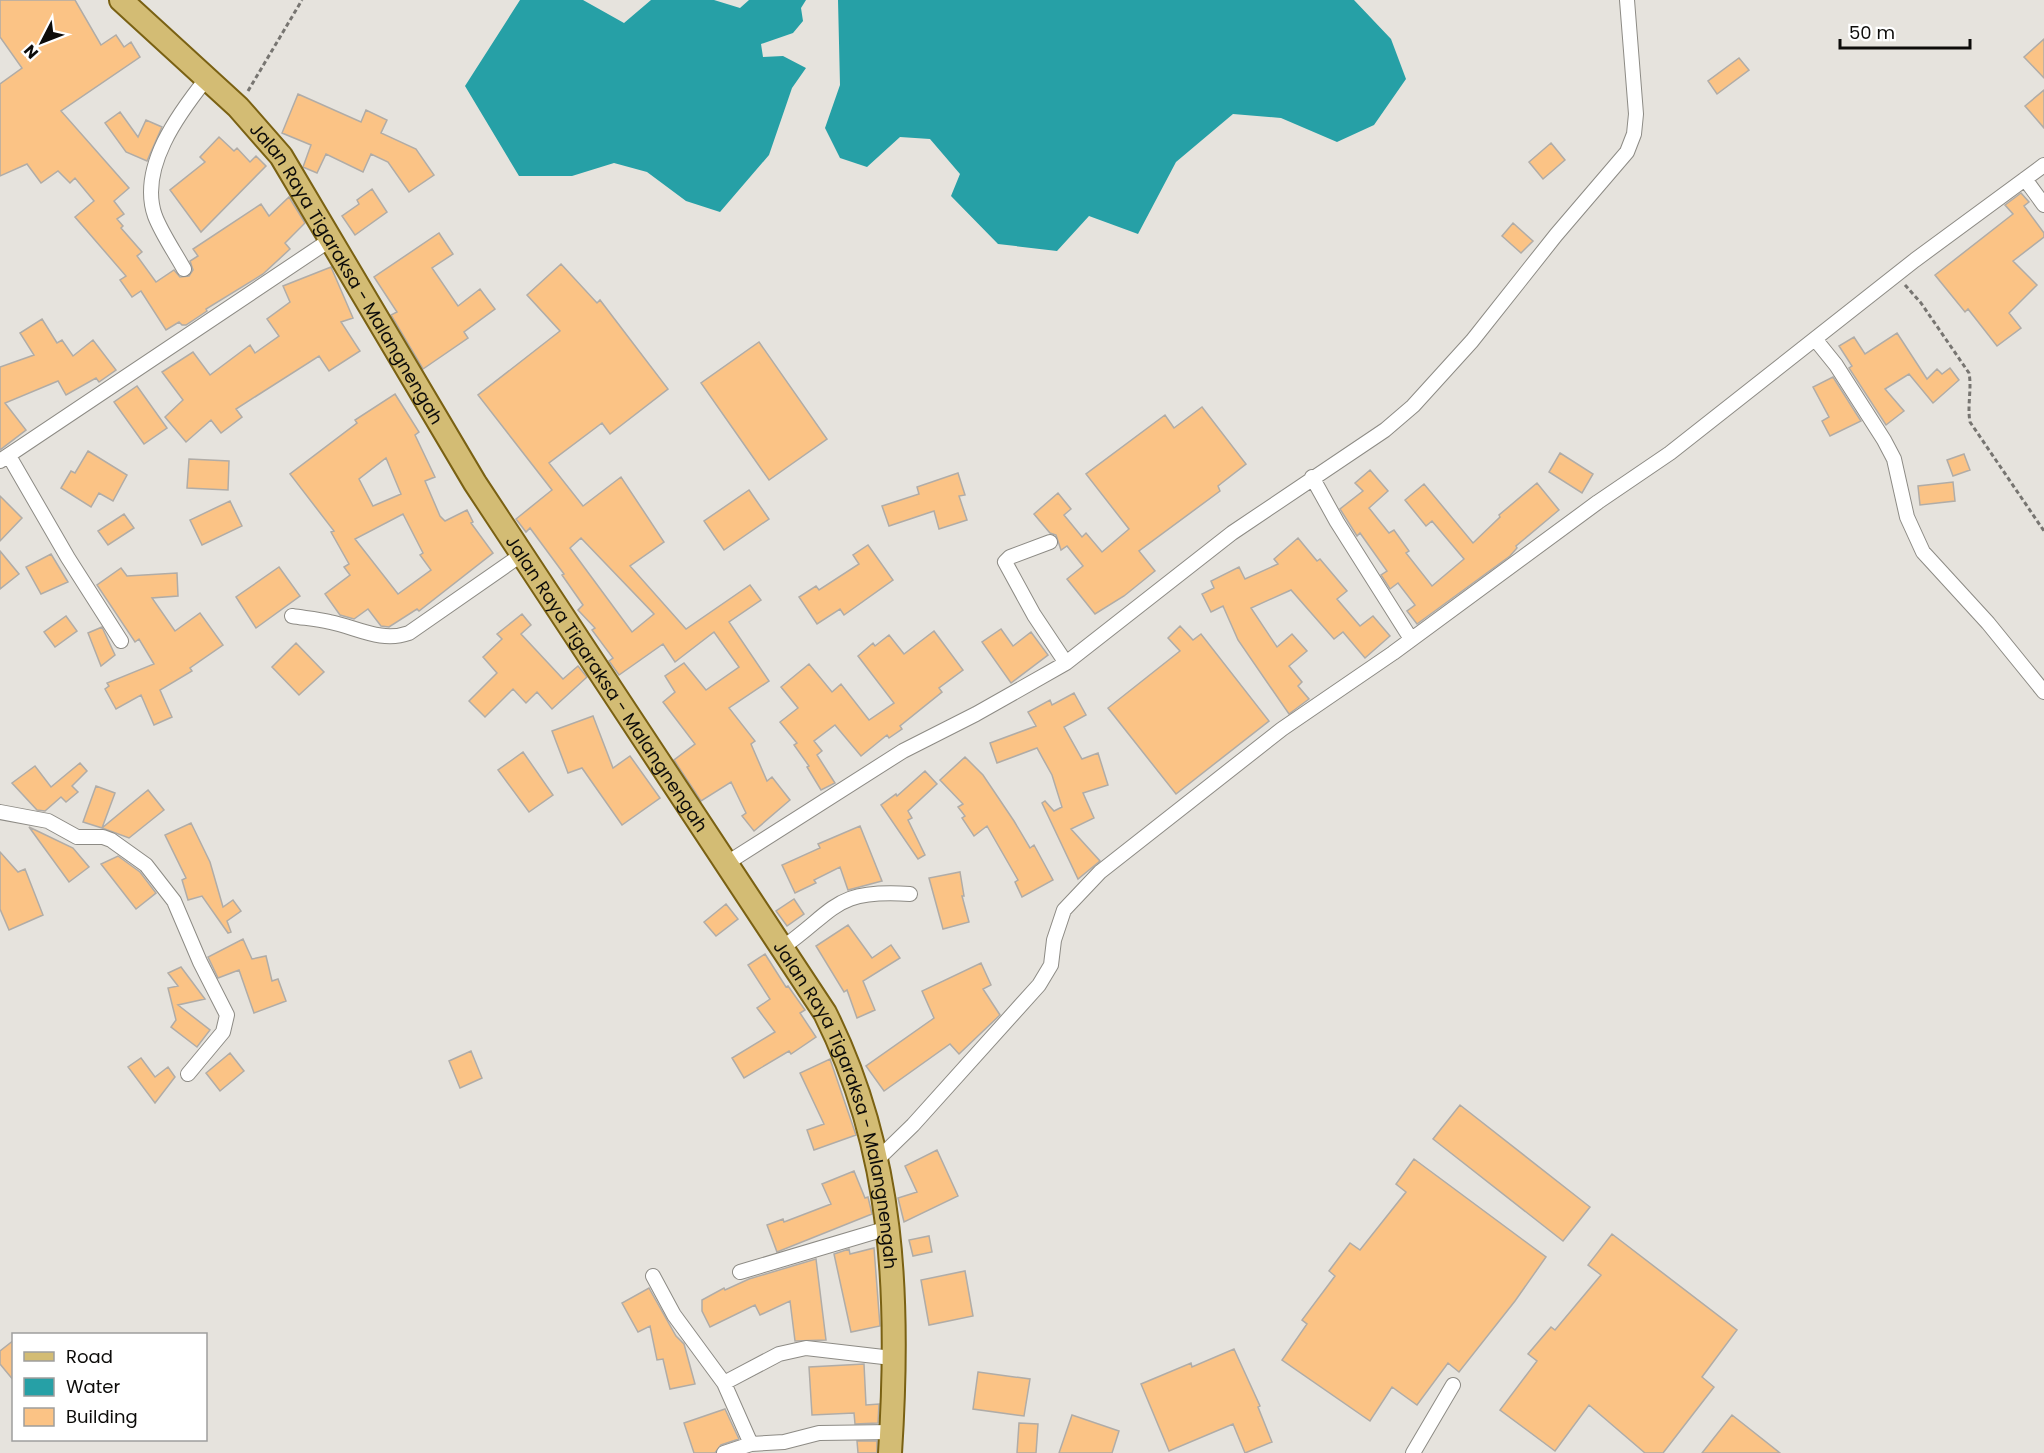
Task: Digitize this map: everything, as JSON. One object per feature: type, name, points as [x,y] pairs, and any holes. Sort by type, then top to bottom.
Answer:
[{"type":"main road","name":"Jalan Raya Tigaraksa - Malangnengah","points":[[121,0],[238,107],[281,156],[475,483],[825,1013],[846,1056],[878,1159],[888,1228],[894,1296],[891,1443]]},
{"type":"street","points":[[727,863],[903,751],[976,714],[1066,663],[1232,533],[1385,430],[1413,406],[1472,341],[1556,235],[1623,158],[1634,134],[1636,114],[1627,0]]},
{"type":"street","points":[[184,268],[155,215],[152,192],[156,166],[170,130],[207,78]]},
{"type":"street","points":[[878,1159],[934,1103],[1042,980],[1051,965],[1060,919],[1071,900],[1090,881],[1282,729],[1501,576],[1598,502],[1670,453],[1895,276],[2044,165]]},
{"type":"street","points":[[2025,179],[2044,205]]},
{"type":"street","points":[[121,641],[4,458],[330,240]]},
{"type":"street","points":[[1815,339],[1836,365],[1894,459],[1907,517],[1923,552],[1988,623],[2044,692]]},
{"type":"street","points":[[1312,477],[1411,639]]},
{"type":"street","points":[[1050,542],[1010,557],[1005,562],[1034,615],[1066,663]]},
{"type":"street","points":[[291,616],[329,622],[382,636],[399,636],[409,633],[521,555]]},
{"type":"street","points":[[0,812],[42,819],[77,837],[96,836],[111,840],[135,855],[158,878],[174,901],[200,962],[228,1015],[223,1032],[188,1074]]},
{"type":"street","points":[[782,948],[826,911],[855,895],[878,892],[910,894]]},
{"type":"street","points":[[740,1272],[888,1228]]},
{"type":"street","points":[[653,1276],[674,1315],[724,1383],[751,1444]]},
{"type":"street","points":[[724,1383],[778,1354],[806,1348],[892,1358]]},
{"type":"street","points":[[1413,1453],[1453,1385]]},
{"type":"street","points":[[724,1453],[751,1444],[784,1442],[819,1433],[891,1443]]},
{"type":"path","points":[[238,107],[302,0]]},
{"type":"path","points":[[1895,276],[1921,303],[1969,373],[1971,382],[1967,405],[1970,422],[2044,531]]},
{"type":"water","points":[[520,0],[583,0],[624,23],[651,0],[714,0],[740,8],[749,0],[806,0],[801,8],[803,21],[793,33],[761,44],[763,57],[783,56],[806,68],[792,88],[769,155],[720,212],[686,201],[647,172],[614,163],[572,176],[519,176],[465,86]]},
{"type":"water","points":[[838,0],[1354,0],[1391,39],[1406,79],[1374,125],[1337,142],[1281,118],[1233,114],[1176,162],[1138,234],[1089,216],[1057,251],[998,244],[951,196],[960,174],[930,139],[900,137],[867,167],[840,158],[825,128],[840,85]]},
{"type":"building","points":[[0,0],[75,0],[101,45],[116,35],[124,47],[131,42],[140,57],[61,111],[129,188],[114,201],[124,214],[117,219],[123,226],[121,228],[142,252],[137,256],[156,282],[174,270],[180,277],[189,276],[193,270],[190,261],[198,256],[193,249],[261,204],[269,216],[289,197],[305,223],[285,243],[290,249],[263,274],[206,309],[207,311],[186,325],[179,322],[166,330],[141,291],[132,297],[120,280],[126,276],[75,217],[94,201],[75,178],[70,183],[58,171],[41,183],[27,164],[0,176],[0,84],[22,68],[0,37]]},
{"type":"building","points":[[2044,39],[2044,78],[2024,57]]},
{"type":"building","points":[[1739,58],[1749,70],[1717,94],[1708,81]]},
{"type":"building","points":[[2044,90],[2044,128],[2025,106]]},
{"type":"building","points":[[298,94],[361,122],[366,110],[387,120],[381,133],[416,149],[434,175],[409,192],[388,162],[371,154],[363,172],[326,154],[317,173],[303,167],[311,145],[282,133]]},
{"type":"building","points":[[120,112],[138,137],[146,120],[162,127],[147,161],[126,152],[105,123]]},
{"type":"building","points":[[219,137],[234,151],[237,148],[250,162],[256,156],[266,166],[201,232],[170,190],[205,162],[200,157]]},
{"type":"building","points":[[1551,143],[1565,160],[1543,179],[1529,162]]},
{"type":"building","points":[[372,189],[387,212],[355,235],[342,216],[359,204],[357,200]]},
{"type":"building","points":[[2021,193],[2029,202],[2024,206],[2044,233],[2044,237],[2013,261],[2037,285],[2009,313],[2021,328],[1997,346],[1968,309],[1965,312],[1935,275],[2013,214],[2005,205]]},
{"type":"building","points":[[1513,223],[1533,241],[1521,253],[1502,236]]},
{"type":"building","points":[[439,233],[453,254],[432,268],[458,306],[480,289],[495,309],[464,332],[468,338],[423,369],[391,315],[397,312],[374,277]]},
{"type":"building","points":[[561,264],[597,303],[600,300],[668,389],[610,434],[602,423],[549,463],[583,506],[621,477],[664,542],[630,566],[686,629],[750,585],[761,600],[729,622],[769,681],[729,708],[755,741],[751,744],[767,781],[772,777],[790,800],[754,831],[742,816],[746,813],[731,782],[701,801],[674,760],[695,744],[663,702],[675,692],[665,676],[684,663],[706,690],[739,667],[714,632],[675,662],[663,644],[619,675],[609,661],[613,658],[592,630],[595,628],[578,610],[583,605],[562,575],[564,574],[530,528],[526,532],[516,519],[552,490],[478,395],[560,331],[527,295]],"holes":[[[581,538],[654,614],[632,632],[570,548]]]},
{"type":"building","points":[[331,267],[353,318],[341,322],[360,351],[329,371],[319,356],[236,409],[242,417],[221,433],[211,420],[186,442],[165,417],[183,400],[162,372],[193,352],[210,375],[250,345],[255,353],[279,336],[267,319],[290,302],[283,286]]},
{"type":"building","points":[[42,319],[57,343],[62,340],[73,356],[93,340],[116,370],[99,382],[96,378],[66,395],[58,381],[5,403],[26,430],[0,450],[0,367],[34,355],[20,333]]},
{"type":"building","points":[[1897,333],[1927,379],[1937,369],[1942,374],[1950,368],[1959,380],[1933,403],[1909,374],[1885,389],[1904,411],[1886,425],[1849,368],[1852,366],[1839,346],[1854,337],[1865,354]]},
{"type":"building","points":[[759,342],[827,439],[769,480],[701,383]]},
{"type":"building","points":[[1833,377],[1861,421],[1830,436],[1822,421],[1829,417],[1813,387]]},
{"type":"building","points":[[137,386],[167,428],[144,444],[114,402]]},
{"type":"building","points":[[395,394],[419,432],[415,435],[435,477],[425,481],[440,516],[445,521],[467,510],[473,522],[471,523],[493,553],[419,611],[417,609],[389,627],[381,626],[368,609],[354,619],[340,615],[325,594],[350,575],[344,567],[349,564],[331,532],[334,531],[290,474],[357,423],[355,420]],"holes":[[[386,458],[401,494],[373,506],[359,479]],[[403,514],[423,553],[420,555],[431,570],[398,594],[355,539]]]},
{"type":"building","points":[[1202,407],[1246,464],[1218,486],[1220,491],[1139,551],[1155,571],[1124,596],[1095,614],[1067,579],[1083,566],[1067,546],[1061,550],[1056,535],[1050,533],[1034,514],[1058,493],[1071,509],[1064,515],[1082,537],[1086,533],[1102,552],[1129,529],[1086,474],[1165,415],[1174,428]]},
{"type":"building","points":[[88,451],[127,475],[113,501],[99,493],[91,507],[61,488],[71,471],[75,473]]},
{"type":"building","points":[[1560,453],[1593,474],[1582,493],[1549,472]]},
{"type":"building","points":[[1964,454],[1970,470],[1953,476],[1947,460]]},
{"type":"building","points":[[189,459],[229,461],[228,490],[187,488]]},
{"type":"building","points":[[1370,470],[1388,491],[1369,508],[1389,533],[1394,530],[1409,551],[1406,553],[1432,586],[1464,559],[1432,521],[1426,526],[1405,500],[1424,484],[1473,543],[1500,517],[1499,515],[1537,483],[1559,510],[1516,546],[1517,548],[1510,556],[1417,624],[1407,611],[1415,605],[1398,583],[1390,589],[1381,575],[1387,571],[1360,533],[1357,536],[1340,509],[1363,491],[1355,483]]},
{"type":"building","points":[[958,473],[965,495],[959,496],[967,520],[939,529],[934,511],[889,526],[882,506],[919,494],[917,487]]},
{"type":"building","points":[[1953,482],[1955,501],[1920,505],[1918,486]]},
{"type":"building","points":[[749,490],[769,519],[724,550],[704,521]]},
{"type":"building","points":[[0,496],[22,518],[0,541]]},
{"type":"building","points":[[230,501],[242,526],[202,545],[190,520]]},
{"type":"building","points":[[124,514],[134,528],[108,545],[98,531]]},
{"type":"building","points":[[1298,538],[1317,561],[1320,559],[1347,591],[1337,599],[1360,626],[1373,616],[1390,636],[1365,658],[1343,632],[1334,639],[1291,590],[1251,608],[1277,647],[1292,634],[1307,651],[1289,666],[1302,682],[1298,686],[1309,699],[1289,714],[1238,640],[1223,606],[1211,612],[1202,594],[1214,588],[1211,581],[1239,567],[1245,579],[1278,564],[1274,559]]},
{"type":"building","points":[[868,545],[893,580],[844,615],[840,609],[817,624],[799,597],[816,586],[819,590],[859,564],[853,555]]},
{"type":"building","points":[[0,551],[19,574],[0,589]]},
{"type":"building","points":[[51,554],[68,582],[41,594],[26,567]]},
{"type":"building","points":[[279,567],[300,596],[256,628],[236,597]]},
{"type":"building","points":[[121,568],[127,576],[177,573],[178,596],[152,598],[175,631],[200,613],[223,645],[190,668],[192,671],[160,690],[172,717],[154,725],[141,695],[116,709],[105,689],[109,686],[107,683],[154,664],[139,639],[135,642],[97,585]]},
{"type":"building","points":[[522,614],[531,625],[521,634],[563,679],[578,666],[587,677],[552,709],[537,692],[526,703],[513,689],[485,717],[469,701],[497,673],[483,657],[502,639],[497,634]]},
{"type":"building","points":[[66,616],[77,631],[55,647],[44,632]]},
{"type":"building","points":[[1180,626],[1193,640],[1201,634],[1269,721],[1176,794],[1108,708],[1180,651],[1168,638]]},
{"type":"building","points":[[102,627],[115,655],[101,666],[88,633]]},
{"type":"building","points":[[1001,629],[1013,646],[1031,632],[1048,655],[1011,683],[982,642]]},
{"type":"building","points":[[934,631],[963,670],[939,688],[942,692],[900,726],[902,729],[889,738],[887,735],[861,756],[835,725],[814,741],[822,751],[817,755],[835,783],[821,790],[807,767],[809,766],[794,745],[797,743],[780,722],[798,708],[781,687],[809,664],[832,692],[841,684],[869,720],[894,703],[858,656],[873,643],[875,646],[889,635],[904,654]]},
{"type":"building","points":[[296,643],[324,672],[299,695],[272,667]]},
{"type":"building","points":[[1074,693],[1086,715],[1064,727],[1082,759],[1098,753],[1108,785],[1083,793],[1094,818],[1071,829],[1100,861],[1078,879],[1042,803],[1045,801],[1054,811],[1062,807],[1052,775],[1037,748],[997,763],[990,743],[1036,726],[1028,712],[1050,700],[1052,705]]},
{"type":"building","points":[[593,716],[613,768],[630,756],[660,798],[622,825],[582,768],[568,773],[552,731]]},
{"type":"building","points":[[523,752],[553,795],[529,812],[498,770]]},
{"type":"building","points":[[965,757],[983,775],[1030,848],[1034,845],[1053,880],[1022,897],[1015,882],[1018,880],[987,826],[974,836],[962,818],[965,816],[958,807],[963,804],[940,780]]},
{"type":"building","points":[[80,763],[87,771],[72,786],[78,792],[66,802],[61,797],[45,811],[37,810],[12,783],[35,766],[51,787]]},
{"type":"building","points":[[925,771],[937,784],[908,811],[912,818],[908,820],[925,855],[918,859],[881,805],[896,794],[897,796]]},
{"type":"building","points":[[96,786],[115,793],[102,828],[83,822]]},
{"type":"building","points":[[148,790],[164,810],[129,838],[102,828]]},
{"type":"building","points":[[191,823],[210,862],[223,907],[233,900],[241,911],[227,921],[231,932],[228,933],[202,896],[188,900],[182,880],[186,878],[165,835]]},
{"type":"building","points":[[860,826],[882,881],[848,890],[840,867],[814,880],[816,883],[795,893],[782,865],[820,848],[818,844]]},
{"type":"building","points":[[29,827],[73,848],[89,867],[69,882]]},
{"type":"building","points":[[0,852],[18,872],[25,869],[43,915],[9,930],[0,909]]},
{"type":"building","points":[[118,856],[140,872],[156,893],[136,909],[101,864]]},
{"type":"building","points":[[960,872],[964,896],[962,896],[969,922],[943,929],[929,878]]},
{"type":"building","points":[[794,899],[804,914],[787,926],[776,911]]},
{"type":"building","points":[[726,904],[738,919],[716,936],[704,922]]},
{"type":"building","points":[[848,925],[872,958],[891,945],[900,958],[863,981],[875,1010],[857,1018],[847,990],[844,992],[816,946]]},
{"type":"building","points":[[243,939],[252,959],[266,956],[272,981],[278,979],[286,1001],[254,1013],[239,970],[218,978],[208,957]]},
{"type":"building","points":[[765,954],[786,987],[788,986],[805,1010],[800,1013],[816,1037],[791,1054],[789,1051],[744,1078],[732,1058],[775,1032],[757,1008],[770,999],[748,965]]},
{"type":"building","points":[[981,963],[991,985],[983,989],[1000,1015],[959,1054],[950,1044],[884,1091],[866,1066],[934,1018],[922,991]]},
{"type":"building","points":[[181,967],[205,999],[178,1005],[210,1030],[197,1047],[171,1027],[176,1020],[168,988],[178,986],[168,973]]},
{"type":"building","points":[[471,1051],[482,1078],[460,1088],[449,1061]]},
{"type":"building","points":[[230,1053],[244,1071],[220,1091],[206,1073]]},
{"type":"building","points":[[141,1058],[155,1077],[168,1067],[175,1077],[155,1103],[128,1067]]},
{"type":"building","points":[[830,1059],[856,1135],[814,1150],[807,1130],[824,1124],[800,1073]]},
{"type":"building","points":[[1460,1105],[1590,1207],[1563,1241],[1433,1139]]},
{"type":"building","points":[[937,1150],[958,1196],[904,1222],[898,1198],[917,1192],[905,1166]]},
{"type":"building","points":[[1414,1159],[1546,1257],[1515,1301],[1459,1372],[1448,1363],[1417,1405],[1392,1387],[1370,1421],[1282,1360],[1307,1324],[1302,1320],[1335,1276],[1329,1271],[1350,1243],[1360,1250],[1406,1192],[1396,1184]]},
{"type":"building","points":[[854,1171],[865,1198],[868,1197],[872,1214],[777,1252],[767,1225],[783,1219],[784,1222],[831,1204],[822,1184]]},
{"type":"building","points":[[1612,1234],[1737,1330],[1702,1377],[1714,1387],[1663,1453],[1645,1453],[1589,1405],[1555,1451],[1500,1410],[1537,1361],[1528,1354],[1551,1327],[1555,1330],[1601,1275],[1588,1265]]},
{"type":"building","points":[[929,1236],[932,1252],[913,1256],[909,1240]]},
{"type":"building","points":[[874,1248],[880,1326],[851,1332],[834,1254],[849,1249],[850,1254]]},
{"type":"building","points":[[816,1259],[826,1340],[795,1341],[790,1301],[760,1315],[755,1305],[710,1327],[702,1311],[702,1300],[724,1288],[725,1290],[749,1279]]},
{"type":"building","points":[[965,1271],[973,1316],[929,1325],[921,1280]]},
{"type":"building","points":[[649,1288],[676,1336],[684,1344],[695,1384],[670,1389],[663,1359],[657,1360],[650,1326],[638,1332],[622,1303]]},
{"type":"building","points":[[12,1342],[12,1379],[0,1364],[0,1351]]},
{"type":"building","points":[[1234,1349],[1260,1406],[1258,1407],[1272,1442],[1245,1453],[1233,1424],[1169,1451],[1141,1384],[1191,1363],[1192,1367]]},
{"type":"building","points":[[864,1364],[866,1405],[879,1404],[878,1423],[855,1424],[854,1413],[812,1415],[809,1367]]},
{"type":"building","points":[[978,1372],[1030,1379],[1024,1416],[973,1409]]},
{"type":"building","points":[[725,1409],[739,1439],[721,1445],[715,1453],[694,1453],[684,1423]]},
{"type":"building","points":[[1072,1415],[1119,1431],[1112,1453],[1059,1453]]},
{"type":"building","points":[[1732,1415],[1780,1453],[1702,1453]]},
{"type":"building","points":[[1019,1423],[1038,1424],[1036,1453],[1017,1453]]},
{"type":"building","points":[[857,1441],[877,1441],[877,1453],[858,1453]]}]
